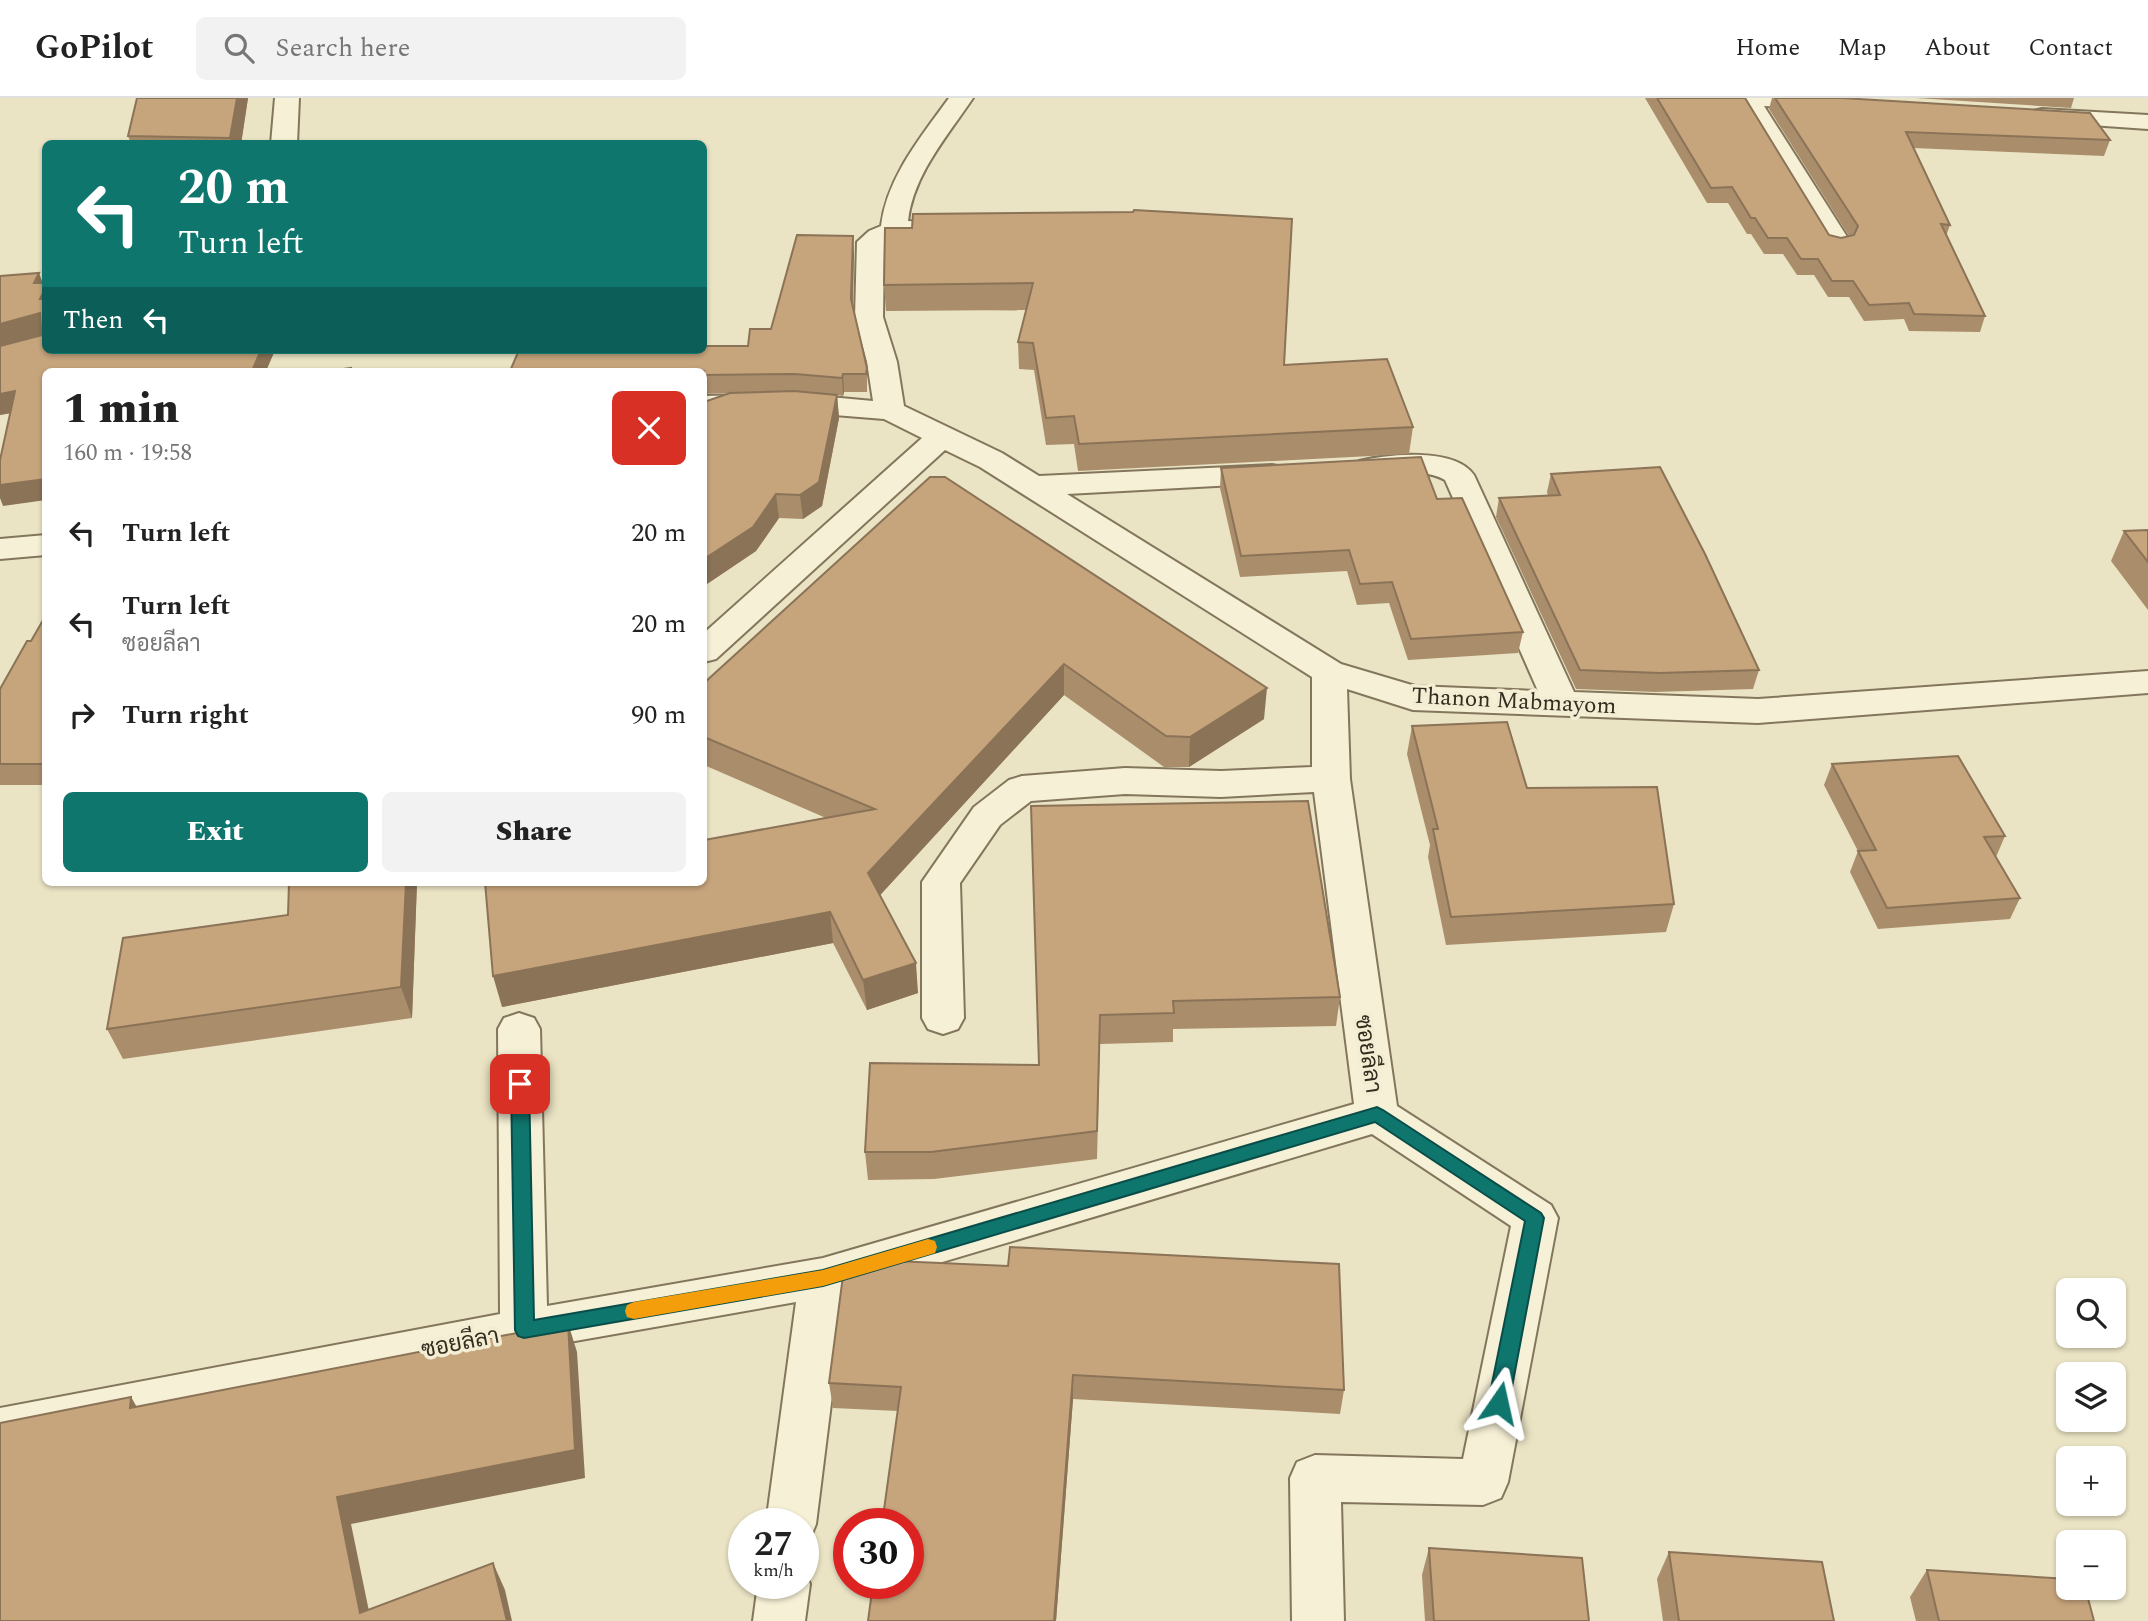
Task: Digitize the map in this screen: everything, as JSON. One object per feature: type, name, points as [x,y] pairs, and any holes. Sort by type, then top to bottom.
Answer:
[{"type":"street","points":[[284,140],[287,98]]},
{"type":"street","points":[[894,229],[897,201],[923,152],[961,98]]},
{"type":"street","points":[[1747,98],[1837,243]]},
{"type":"street","points":[[1753,98],[1849,104]]},
{"type":"street","points":[[2014,114],[2066,108],[2148,122]]},
{"type":"street","points":[[890,411],[882,362],[869,317],[871,242],[879,235],[894,229],[961,229]]},
{"type":"street","name":"Thanon Mabmayom","points":[[707,405],[797,403],[890,411],[991,460],[1329,672],[1413,698],[1758,711],[2148,682]]},
{"type":"street","points":[[707,648],[942,436]]},
{"type":"street","points":[[1347,470],[1429,465],[1448,467],[1458,475],[1561,703]]},
{"type":"street","points":[[1033,486],[1306,472]]},
{"type":"street","points":[[0,550],[42,545]]},
{"type":"street","name":"ซอยลีลา","points":[[0,1430],[524,1330],[823,1278],[1377,1115],[1332,779],[1329,672]]},
{"type":"street","points":[[943,1018],[942,882],[987,816],[1022,789],[1125,781],[1221,783],[1332,779]]},
{"type":"street","points":[[519,1029],[524,1330]]},
{"type":"street","points":[[1318,1621],[1315,1478],[1483,1482],[1535,1218],[1377,1115]]},
{"type":"street","points":[[794,1508],[823,1278]]},
{"type":"street","points":[[779,1621],[782,1599]]},
{"type":"building","points":[[137,98],[237,98],[230,138],[128,136]]},
{"type":"building","points":[[1657,98],[1745,98],[1829,235],[1841,238],[1854,235],[1858,226],[1775,98],[1842,98],[2090,113],[2110,140],[1906,132],[1950,225],[1941,224],[1985,316],[1914,314],[1909,303],[1869,305],[1853,281],[1832,281],[1818,259],[1801,259],[1787,238],[1768,238],[1755,218],[1751,218],[1732,187],[1711,188]]},
{"type":"building","points":[[1134,210],[1292,219],[1284,365],[1387,359],[1413,427],[1079,444],[1074,416],[1046,418],[1033,343],[1018,342],[1033,283],[884,285],[885,228],[912,228],[913,214]]},
{"type":"building","points":[[797,235],[853,236],[851,299],[867,368],[866,374],[843,374],[842,378],[795,374],[707,375],[707,368],[511,368],[517,354],[707,354],[707,346],[748,346],[750,329],[771,329]]},
{"type":"building","points":[[39,273],[34,283],[42,283],[42,328],[40,313],[0,324],[0,276]]},
{"type":"building","points":[[42,335],[42,354],[259,354],[253,368],[42,368],[42,480],[0,485],[0,460],[15,391],[0,394],[0,346]]},
{"type":"building","points":[[794,391],[837,395],[819,482],[800,495],[776,494],[753,527],[707,557],[707,401],[730,393]]},
{"type":"building","points":[[1421,457],[1437,499],[1462,498],[1523,632],[1411,639],[1392,582],[1360,584],[1349,550],[1241,556],[1221,468]]},
{"type":"building","points":[[1660,467],[1705,554],[1759,670],[1660,673],[1580,670],[1499,498],[1560,495],[1551,474]]},
{"type":"building","points":[[930,477],[945,477],[1267,688],[1190,737],[1166,736],[1064,664],[868,873],[916,963],[863,980],[830,912],[493,976],[485,886],[707,886],[707,839],[875,809],[707,738],[707,680]]},
{"type":"building","points":[[2148,530],[2148,562],[2124,531]]},
{"type":"building","points":[[42,622],[42,764],[0,764],[0,689],[27,641],[31,641]]},
{"type":"building","points":[[1507,722],[1527,788],[1657,787],[1674,904],[1451,917],[1433,829],[1438,829],[1412,726]]},
{"type":"building","points":[[1958,756],[2005,836],[1984,837],[2020,898],[1887,908],[1858,851],[1876,850],[1832,764]]},
{"type":"building","points":[[1308,801],[1340,997],[1173,1001],[1174,1013],[1100,1015],[1097,1131],[931,1152],[865,1152],[870,1063],[1039,1065],[1031,806]]},
{"type":"building","points":[[289,886],[406,886],[401,987],[107,1029],[123,938],[288,915]]},
{"type":"building","points":[[1010,1247],[1339,1264],[1344,1390],[1073,1375],[1054,1621],[868,1621],[871,1599],[924,1599],[924,1508],[884,1508],[901,1387],[829,1383],[844,1268],[872,1260],[1008,1266]]},
{"type":"building","points":[[568,1323],[575,1450],[337,1497],[360,1613],[493,1563],[507,1621],[0,1621],[0,1423],[131,1397],[130,1408]]},
{"type":"building","points":[[1429,1548],[1582,1558],[1589,1621],[1434,1621]]},
{"type":"building","points":[[1669,1552],[1822,1562],[1834,1621],[1679,1621]]},
{"type":"building","points":[[1927,1570],[2056,1578],[2056,1600],[2088,1600],[2094,1621],[1939,1621]]},
{"type":"slow traffic","points":[[634,1311],[823,1278],[928,1247]]},
{"type":"route","points":[[520,1084],[524,1330],[823,1278],[1377,1115],[1535,1218],[1499,1403]]}]
